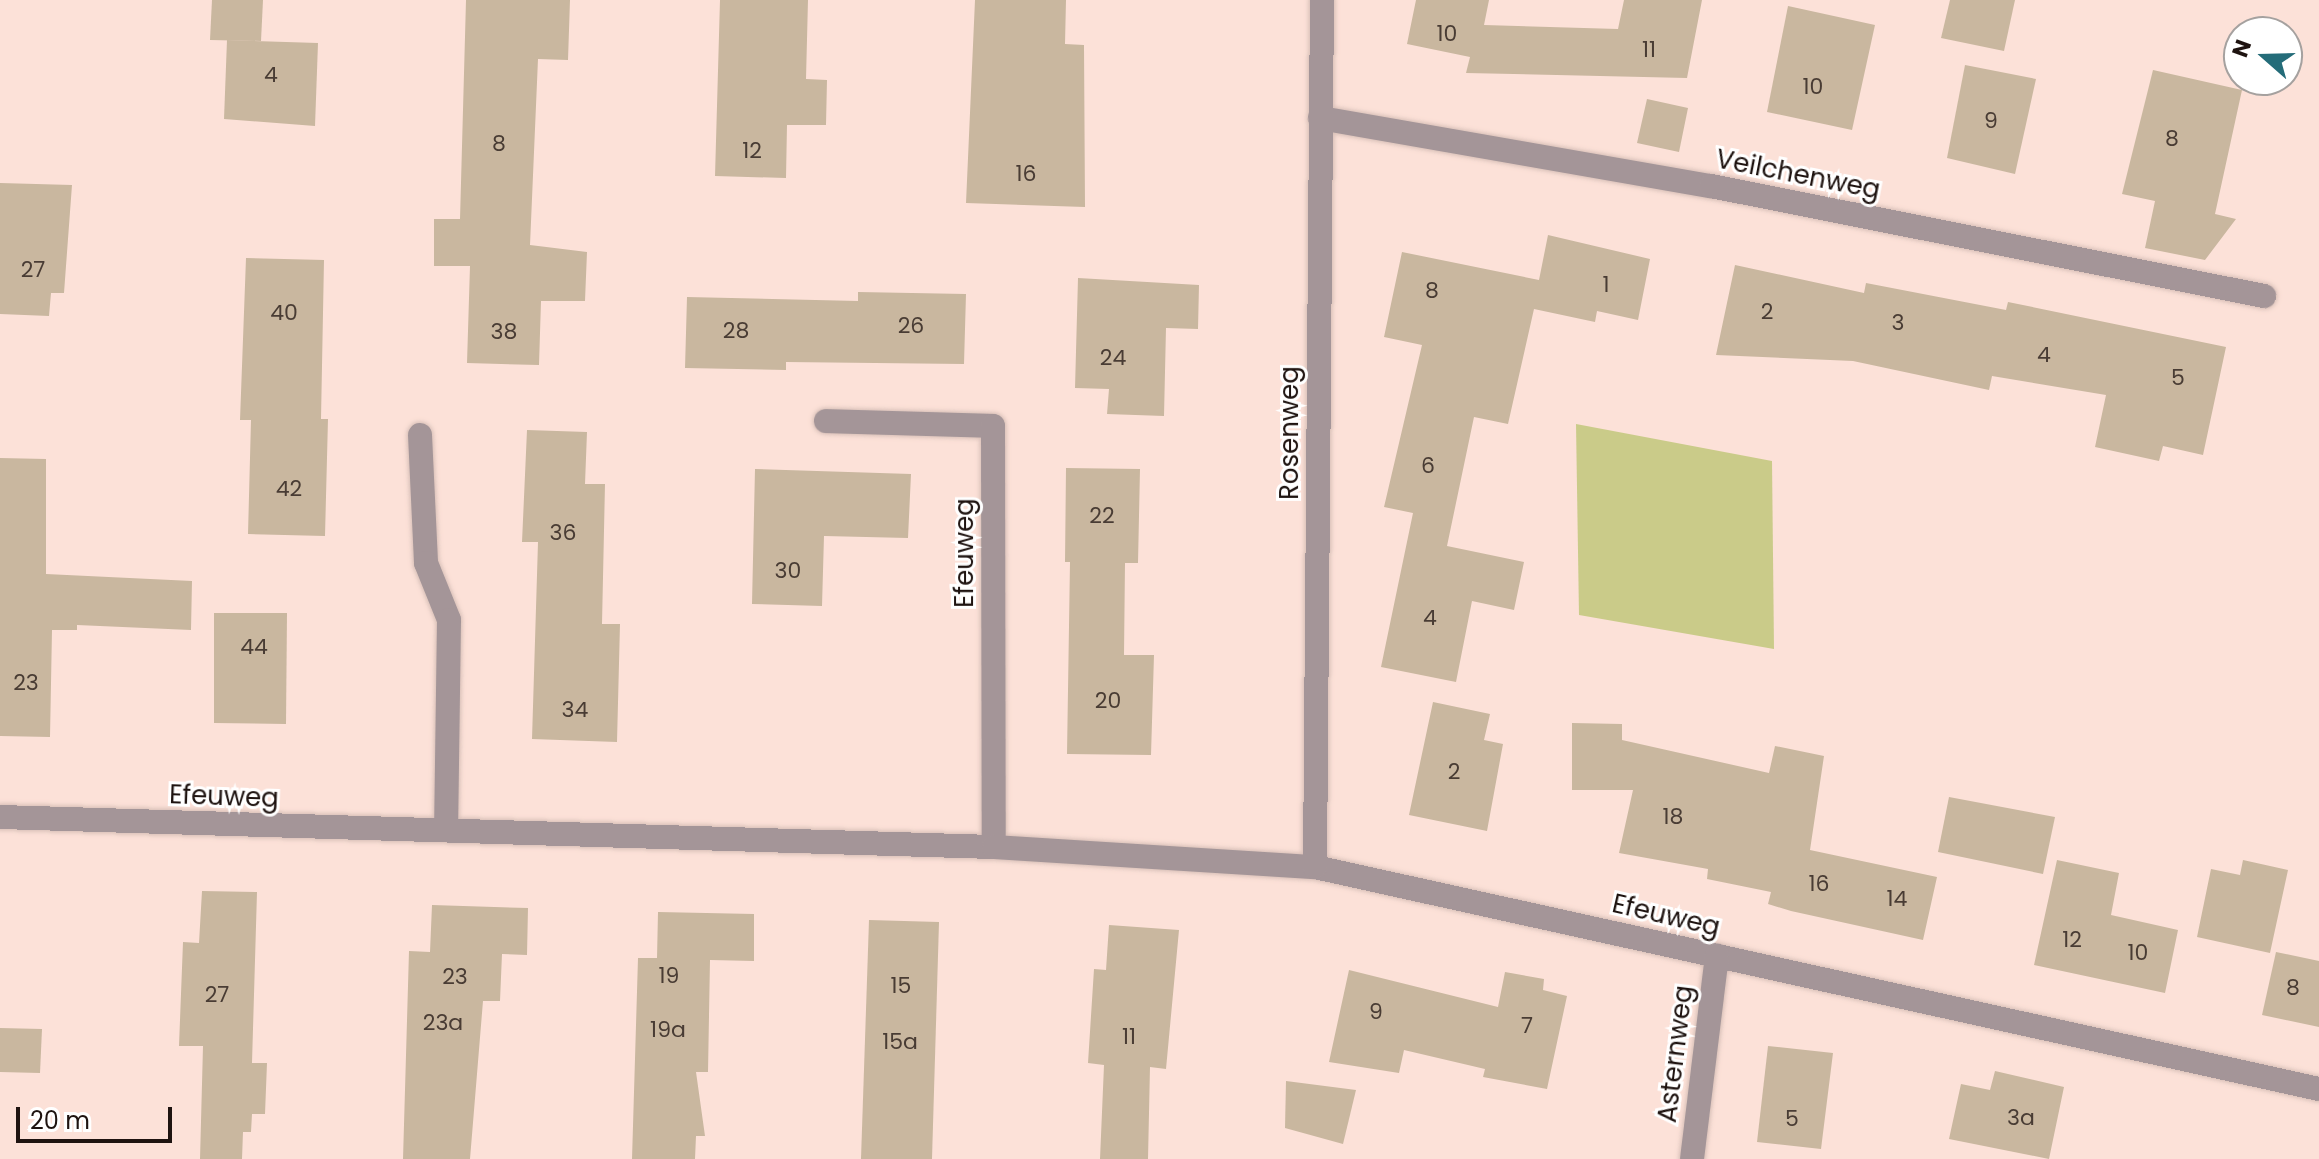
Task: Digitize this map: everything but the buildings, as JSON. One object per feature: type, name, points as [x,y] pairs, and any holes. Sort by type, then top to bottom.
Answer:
[{"type":"street","name":"Rosenweg","points":[[1315,867],[1322,0]]},
{"type":"street","name":"Veilchenweg","points":[[1320,118],[1711,186],[2264,296]]},
{"type":"street","name":"Efeuweg","points":[[826,421],[993,426],[994,847]]},
{"type":"street","points":[[420,435],[426,563],[449,620],[446,829]]},
{"type":"street","name":"Efeuweg","points":[[0,817],[446,829],[614,838],[994,847],[1315,867],[2319,1089]]},
{"type":"street","name":"Asternweg","points":[[1692,1159],[1717,956]]},
{"type":"green space","points":[[1576,424],[1772,461],[1774,649],[1579,615]]}]
